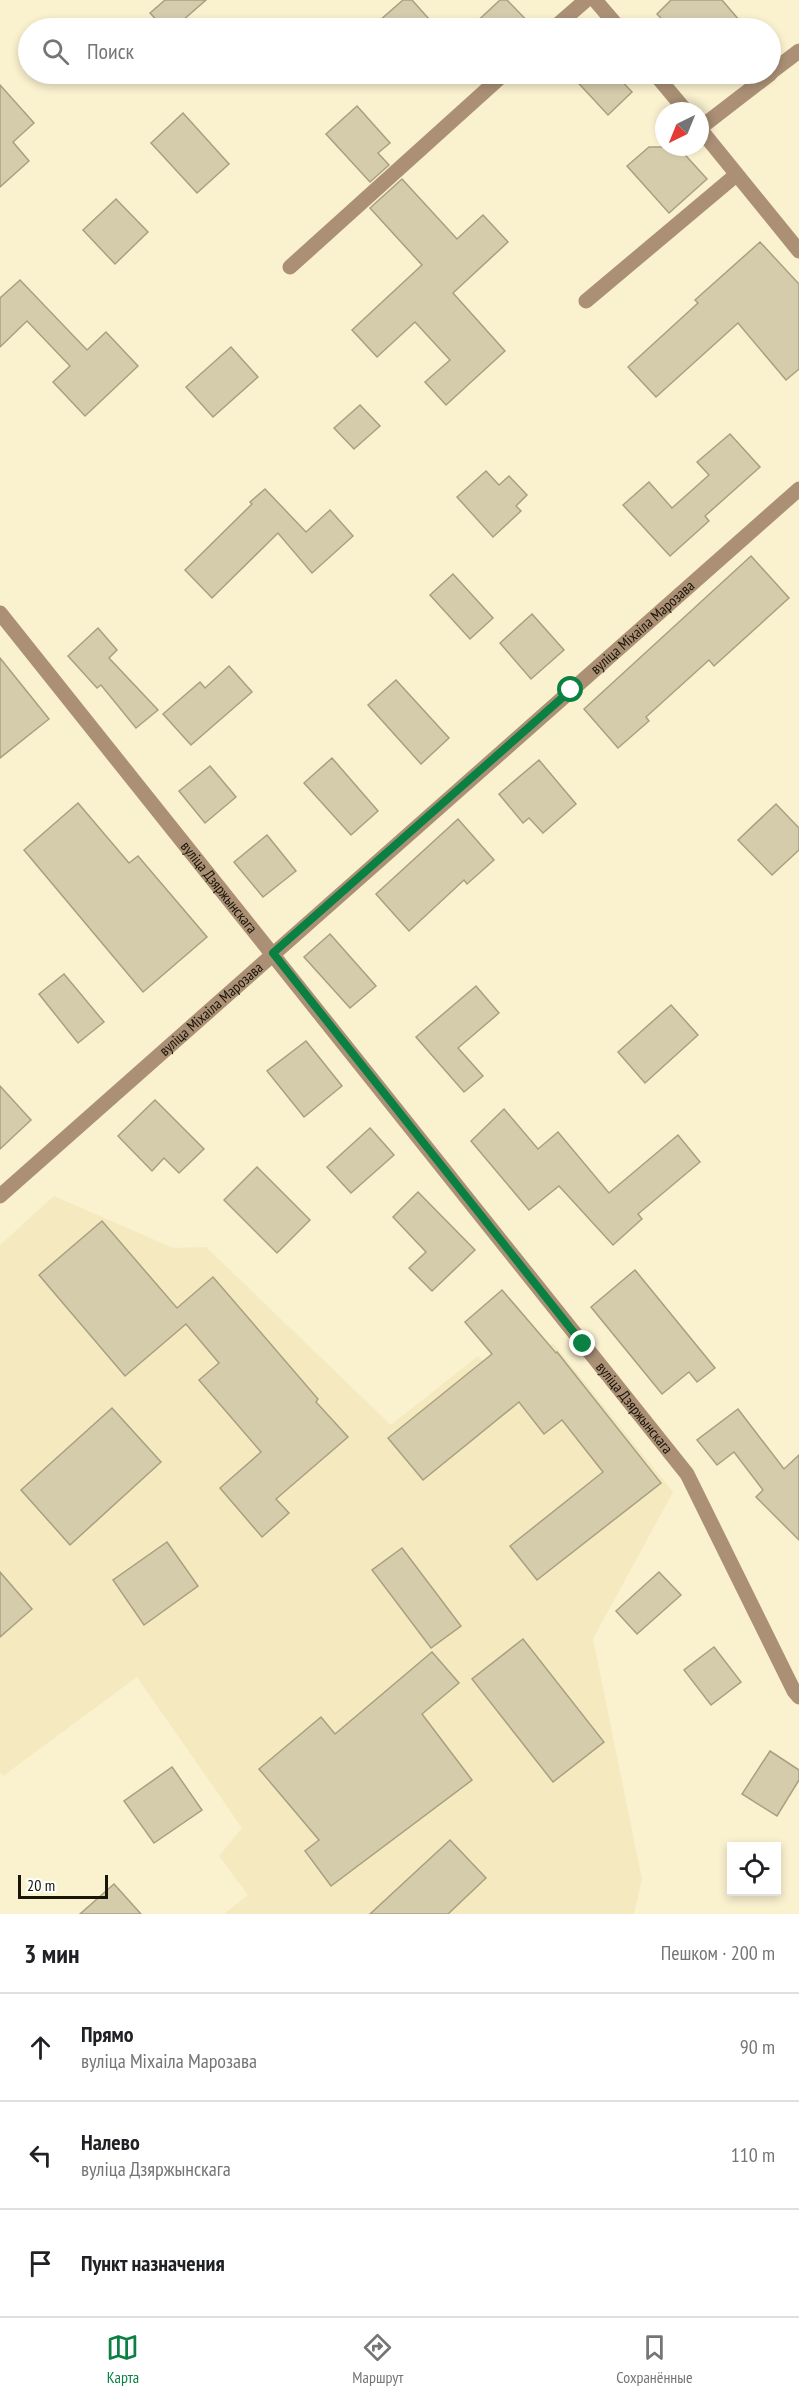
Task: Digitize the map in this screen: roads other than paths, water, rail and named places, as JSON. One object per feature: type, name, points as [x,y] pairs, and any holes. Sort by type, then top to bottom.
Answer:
[{"type":"street","points":[[565,18],[586,0]]},
{"type":"street","points":[[596,0],[611,18]]},
{"type":"street","points":[[781,65],[799,51]]},
{"type":"street","points":[[290,267],[493,84]]},
{"type":"street","points":[[663,84],[678,102]]},
{"type":"street","points":[[709,121],[756,84]]},
{"type":"street","points":[[709,140],[799,251]]},
{"type":"street","points":[[586,301],[736,175]]},
{"type":"street","name":"вуліца Міхаіла Марозава","points":[[0,1196],[799,489]]},
{"type":"street","name":"вуліца Дзяржынскага","points":[[0,613],[687,1474],[799,1697]]}]
